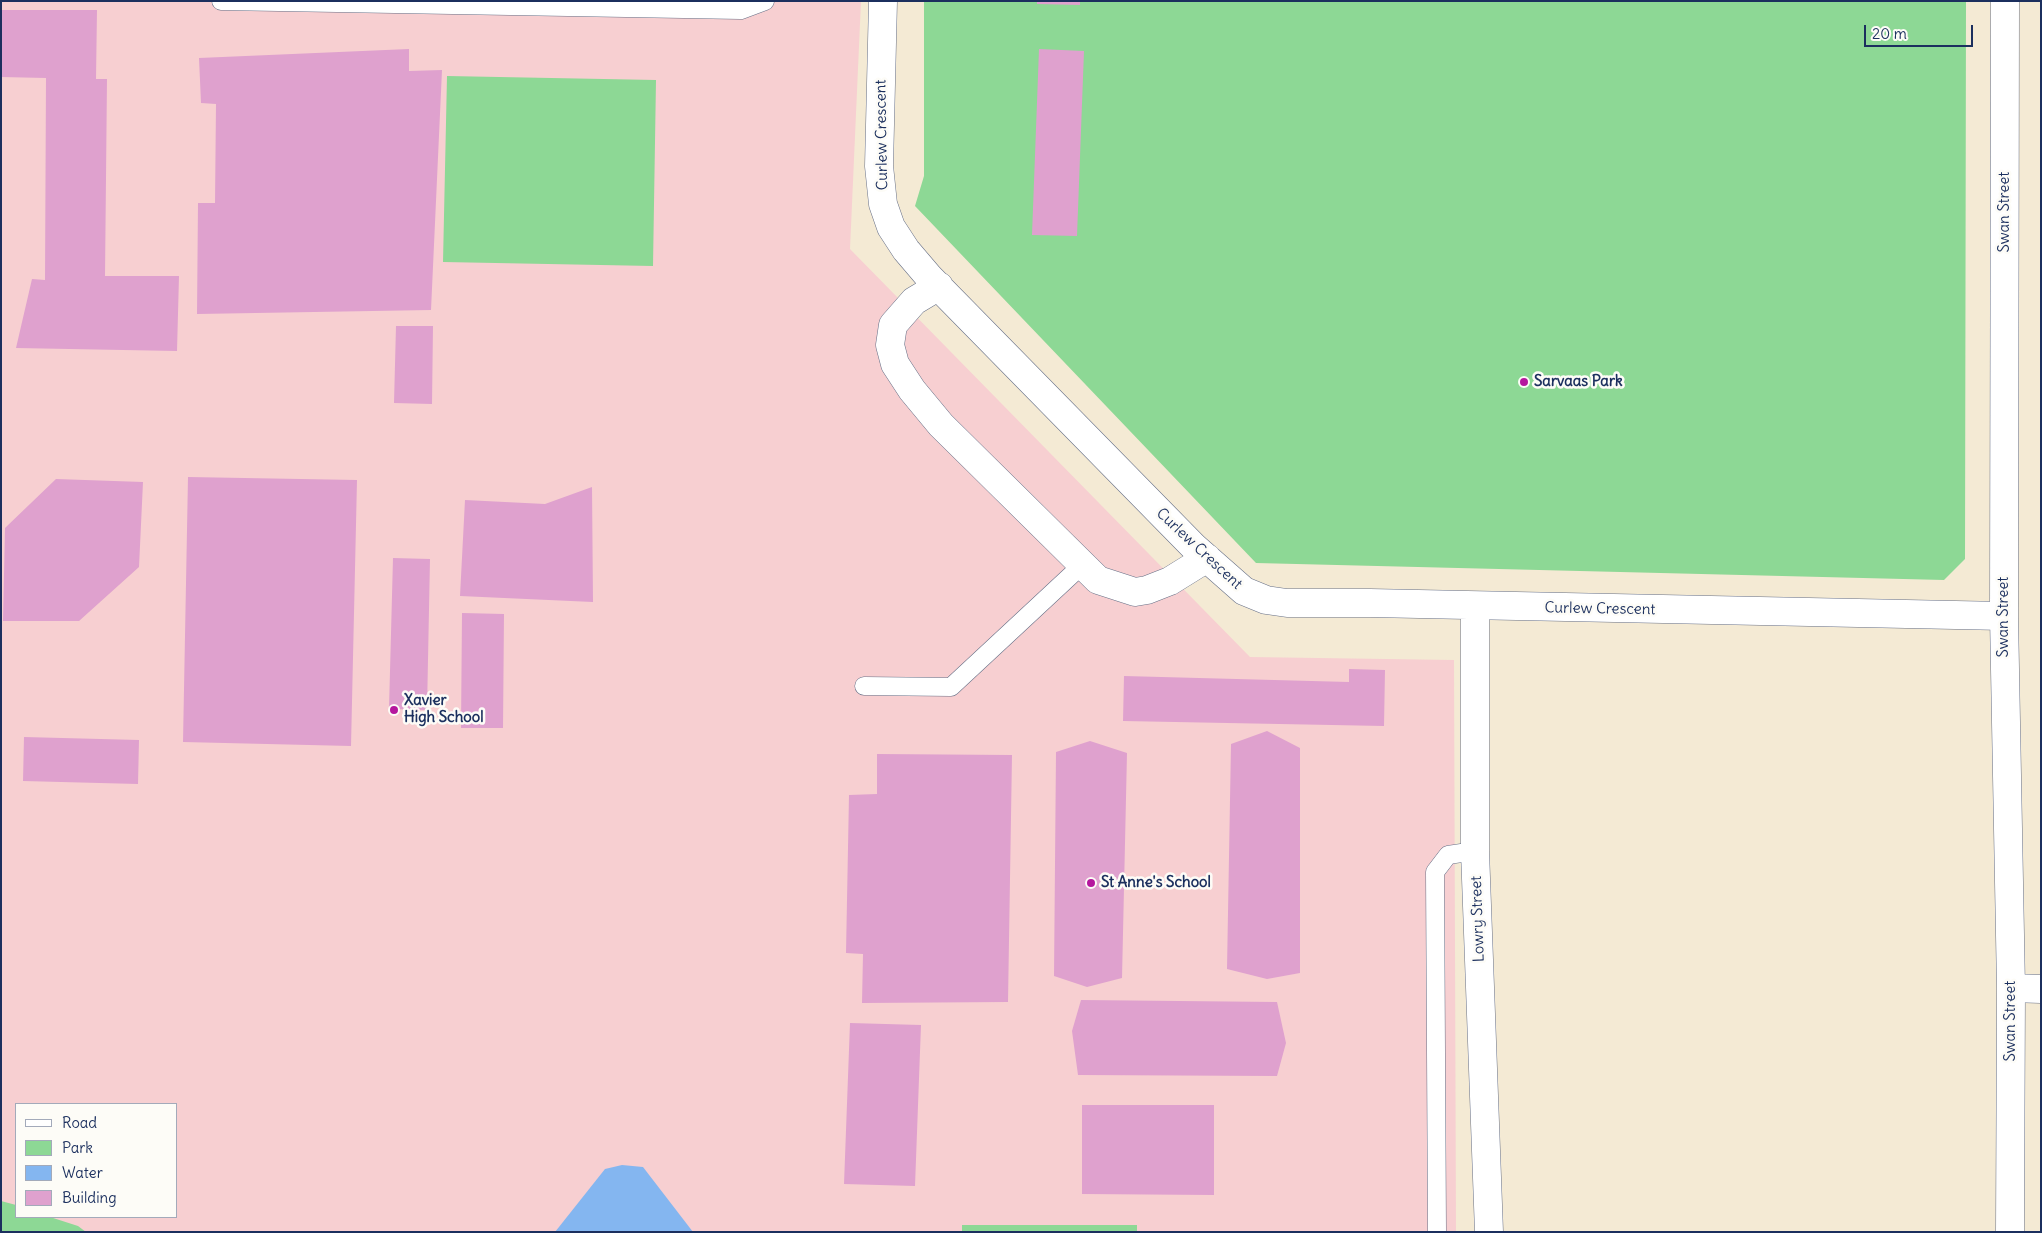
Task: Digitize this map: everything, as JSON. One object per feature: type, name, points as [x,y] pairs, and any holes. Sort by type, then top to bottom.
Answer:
[{"type":"street","name":"Curlew Crescent","points":[[883,1],[879,166],[883,204],[891,227],[906,250],[939,286],[1207,558],[1244,591],[1266,600],[1287,603],[1370,603],[1475,607],[2004,616]]},
{"type":"street","name":"Swan Street","points":[[2006,1],[2004,616],[2011,988],[2010,1232]]},
{"type":"street","points":[[939,286],[914,301],[893,325],[890,345],[895,364],[912,390],[941,425],[1098,580],[1135,592],[1153,588],[1170,580],[1207,558]]},
{"type":"street","name":"Lowry Street","points":[[1475,607],[1475,851],[1488,1232]]},
{"type":"street","points":[[2011,988],[2041,989]]},
{"type":"lane","points":[[221,1],[741,10],[765,1]]},
{"type":"lane","points":[[864,686],[951,687],[1082,566]]},
{"type":"lane","points":[[1436,1232],[1435,872],[1448,855],[1475,851]]},
{"type":"shaded area","name":"Xavier High School","points":[[1,1],[861,1],[850,249],[1250,657],[1454,660],[1456,1232],[1,1232]]},
{"type":"green space","name":"Sarvaas Park","points":[[924,1],[1966,1],[1965,559],[1944,580],[1256,563],[915,206],[924,176]]},
{"type":"green space","points":[[447,76],[656,80],[653,266],[443,262]]},
{"type":"green space","points":[[1,1201],[15,1205],[15,1218],[53,1218],[78,1226],[86,1232],[1,1232]]},
{"type":"green space","points":[[962,1225],[1137,1225],[1137,1232],[962,1232]]},
{"type":"water","points":[[622,1165],[643,1167],[693,1232],[555,1232],[605,1169]]},
{"type":"building","points":[[1037,1],[1080,1],[1080,5],[1037,4]]},
{"type":"building","points":[[1,10],[97,10],[96,79],[107,79],[105,276],[179,276],[177,351],[16,348],[32,279],[45,280],[46,78],[1,77]]},
{"type":"building","points":[[409,49],[409,71],[442,70],[431,310],[197,314],[198,203],[215,203],[216,104],[201,103],[199,58]]},
{"type":"building","points":[[1039,49],[1084,51],[1077,236],[1032,235]]},
{"type":"building","points":[[396,326],[433,326],[432,404],[394,403]]},
{"type":"building","points":[[188,477],[357,480],[351,746],[183,742]]},
{"type":"building","points":[[56,479],[143,482],[139,567],[79,621],[3,621],[5,528]]},
{"type":"building","points":[[592,487],[593,602],[460,596],[465,500],[545,504]]},
{"type":"building","points":[[393,558],[430,559],[427,710],[389,709]]},
{"type":"building","points":[[462,613],[504,614],[503,728],[461,728]]},
{"type":"building","points":[[1349,669],[1385,670],[1384,726],[1123,721],[1124,676],[1349,682]]},
{"type":"building","points":[[1267,731],[1300,748],[1300,973],[1267,979],[1227,969],[1231,744]]},
{"type":"building","points":[[24,737],[139,740],[138,784],[23,781]]},
{"type":"building","points":[[1090,741],[1127,753],[1122,978],[1087,987],[1054,976],[1056,752]]},
{"type":"building","points":[[877,754],[1012,755],[1008,1002],[862,1003],[863,954],[846,953],[849,795],[877,794]]},
{"type":"building","points":[[1081,1000],[1277,1002],[1286,1043],[1277,1076],[1078,1075],[1072,1031]]},
{"type":"building","points":[[850,1023],[921,1025],[915,1186],[844,1184]]},
{"type":"building","points":[[1082,1105],[1214,1105],[1214,1195],[1082,1194]]},
{"type":"place","name":"Sarvaas Park","points":[[1524,382]]},
{"type":"place","name":"Xavier High School","points":[[394,710]]},
{"type":"place","name":"St Anne's School","points":[[1091,883]]}]
